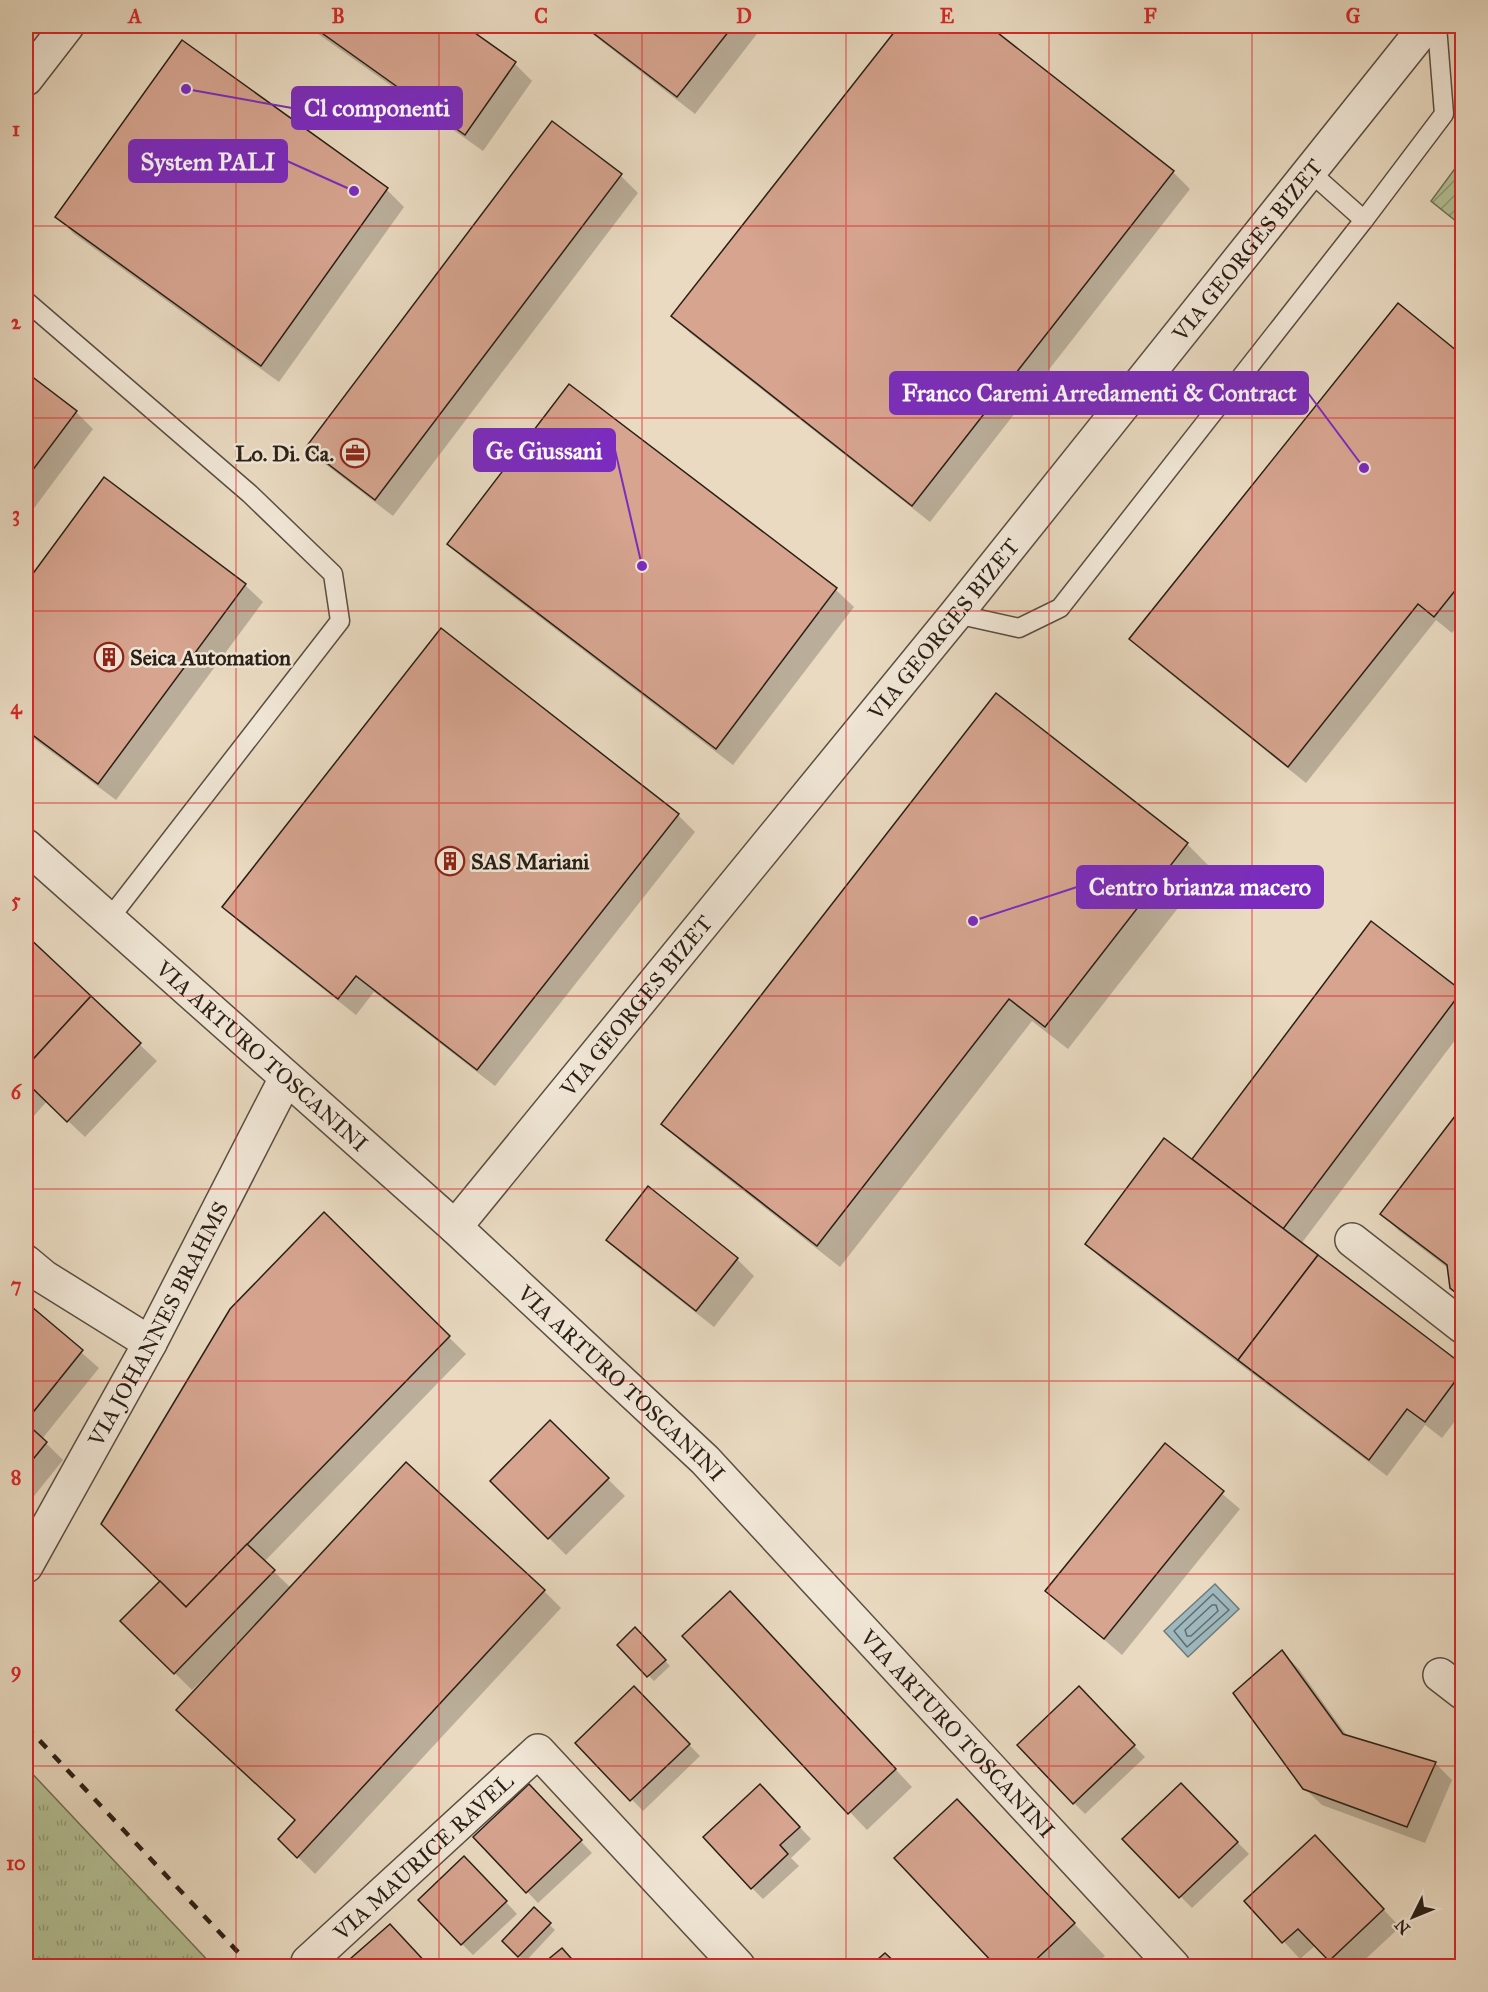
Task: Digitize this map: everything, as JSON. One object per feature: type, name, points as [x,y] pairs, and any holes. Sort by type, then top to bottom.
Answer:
[{"type":"street","points":[[26,79],[67,26]]},
{"type":"street","name":"VIA GEORGES BIZET","points":[[455,1227],[956,614],[1426,26]]},
{"type":"street","name":"VIA ARTURO TOSCANINI","points":[[26,846],[455,1227],[705,1460],[1173,1966]]},
{"type":"street","name":"VIA JOHANNES BRAHMS","points":[[26,1566],[150,1343],[286,1078]]},
{"type":"street","points":[[1352,1240],[1462,1326]]},
{"type":"street","points":[[26,1262],[44,1277],[150,1343]]},
{"type":"street","name":"VIA MAURICE RAVEL","points":[[310,1964],[538,1751],[738,1966]]},
{"type":"lane","points":[[956,614],[1020,628],[1060,608],[1364,220],[1444,114],[1437,26]]},
{"type":"lane","points":[[1309,171],[1364,220]]},
{"type":"lane","points":[[26,301],[250,494],[333,574],[340,621],[109,919]]},
{"type":"green space","points":[[1462,159],[1462,226],[1431,201]]},
{"type":"green space","points":[[26,1767],[213,1966],[26,1966]]},
{"type":"water","points":[[1215,1584],[1239,1609],[1188,1657],[1164,1631]]},
{"type":"building","points":[[312,26],[465,26],[516,62],[465,135]]},
{"type":"building","points":[[584,26],[733,26],[677,97]]},
{"type":"building","points":[[899,26],[989,26],[1174,171],[912,506],[671,316]]},
{"type":"building","points":[[182,40],[388,188],[261,366],[55,217]]},
{"type":"building","points":[[552,121],[622,174],[375,500],[306,447]]},
{"type":"building","points":[[1398,303],[1462,355],[1462,582],[1434,617],[1418,604],[1288,767],[1129,639]]},
{"type":"building","points":[[26,372],[77,411],[26,479]]},
{"type":"building","points":[[569,384],[837,588],[716,749],[447,544]]},
{"type":"building","name":"Seica Automation","points":[[104,477],[246,584],[98,784],[26,730],[26,583]]},
{"type":"building","name":"SAS Mariani","points":[[441,628],[679,814],[477,1070],[356,976],[338,999],[222,907]]},
{"type":"building","points":[[996,693],[1188,843],[1045,1027],[1009,999],[817,1246],[661,1124]]},
{"type":"building","points":[[1371,921],[1462,991],[1283,1229],[1192,1159]]},
{"type":"building","points":[[26,935],[91,996],[26,1067]]},
{"type":"building","points":[[91,996],[141,1043],[67,1122],[26,1082],[26,1067]]},
{"type":"building","points":[[1462,1107],[1462,1298],[1450,1288],[1447,1265],[1380,1214]]},
{"type":"building","points":[[1164,1138],[1318,1255],[1238,1360],[1085,1244]]},
{"type":"building","points":[[648,1186],[738,1258],[696,1311],[606,1240]]},
{"type":"building","points":[[324,1212],[450,1336],[186,1607],[101,1524],[230,1309]]},
{"type":"building","points":[[1318,1255],[1462,1364],[1462,1372],[1425,1422],[1407,1409],[1369,1460],[1238,1360]]},
{"type":"building","points":[[26,1302],[83,1350],[26,1421]]},
{"type":"building","points":[[550,1420],[609,1478],[548,1539],[490,1481]]},
{"type":"building","points":[[26,1423],[47,1442],[26,1468]]},
{"type":"building","points":[[1165,1443],[1224,1491],[1104,1639],[1045,1591]]},
{"type":"building","points":[[406,1462],[545,1590],[297,1858],[278,1839],[295,1820],[176,1710]]},
{"type":"building","points":[[247,1544],[275,1570],[174,1674],[120,1621],[160,1581],[186,1607]]},
{"type":"building","points":[[730,1591],[896,1769],[848,1814],[682,1636]]},
{"type":"building","points":[[635,1627],[666,1660],[647,1677],[617,1645]]},
{"type":"building","points":[[1282,1650],[1343,1734],[1436,1762],[1407,1827],[1303,1789],[1233,1693]]},
{"type":"building","points":[[634,1686],[690,1744],[630,1801],[575,1743]]},
{"type":"building","points":[[1079,1686],[1135,1745],[1073,1804],[1017,1745]]},
{"type":"building","points":[[1181,1783],[1238,1842],[1179,1898],[1122,1839]]},
{"type":"building","points":[[529,1784],[582,1840],[526,1893],[473,1837]]},
{"type":"building","points":[[760,1784],[800,1827],[780,1845],[788,1854],[751,1889],[703,1837]]},
{"type":"building","points":[[957,1799],[1075,1923],[1029,1966],[996,1966],[894,1858]]},
{"type":"building","points":[[1315,1835],[1384,1909],[1329,1961],[1298,1929],[1282,1943],[1244,1901]]},
{"type":"building","points":[[464,1856],[507,1901],[461,1945],[418,1900]]},
{"type":"building","points":[[534,1907],[551,1923],[518,1957],[502,1941]]},
{"type":"building","points":[[390,1924],[429,1966],[342,1966]]},
{"type":"building","points":[[562,1948],[578,1966],[540,1966]]},
{"type":"building","points":[[885,1953],[899,1966],[870,1966]]},
{"type":"railway","points":[[26,1726],[251,1966]]},
{"type":"place","name":"Cl componenti","points":[[186,89]]},
{"type":"place","name":"System PALI","points":[[354,191]]},
{"type":"place","name":"Lo. Di. Ca.","points":[[355,453]]},
{"type":"place","name":"Franco Caremi Arredamenti & Contract","points":[[1364,468]]},
{"type":"place","name":"Ge Giussani","points":[[642,566]]},
{"type":"place","name":"Seica Automation","points":[[109,657]]},
{"type":"place","name":"SAS Mariani","points":[[450,861]]},
{"type":"place","name":"Centro brianza macero","points":[[973,921]]}]
